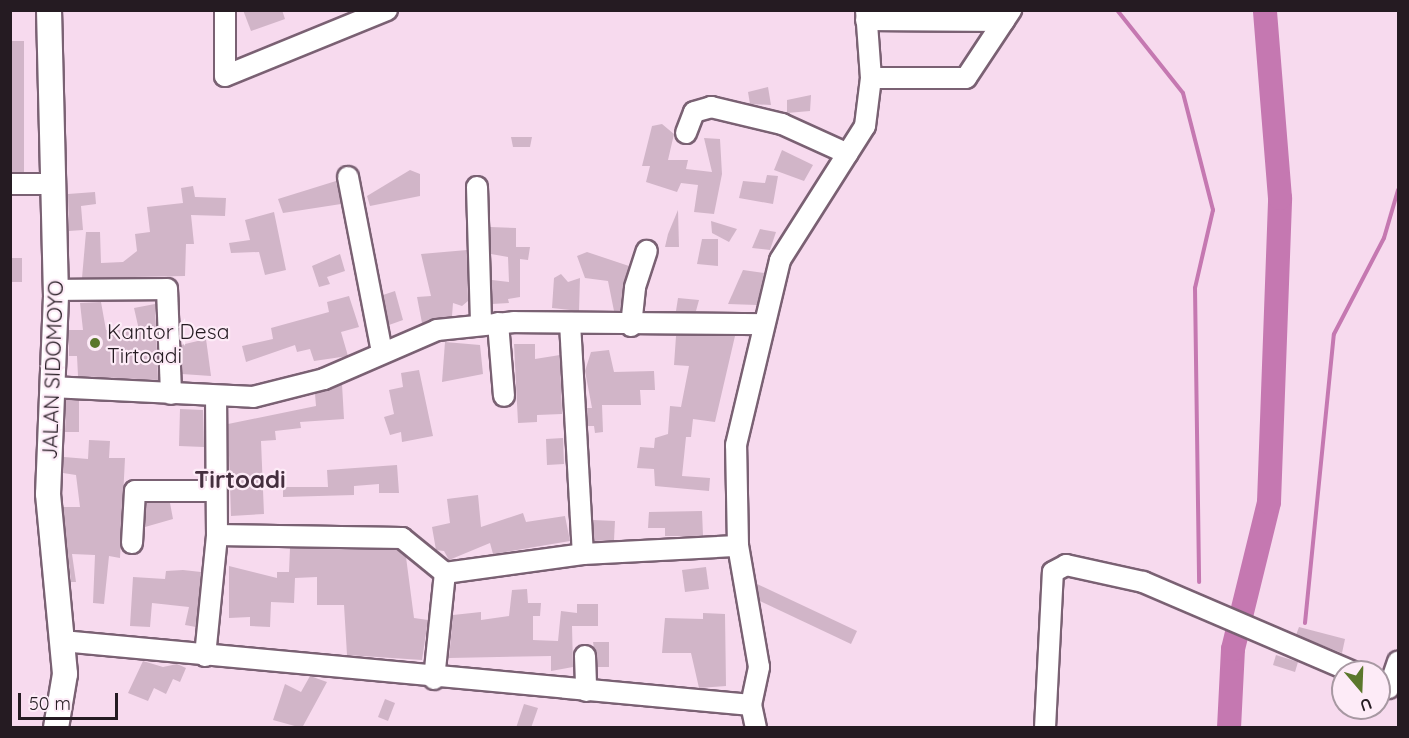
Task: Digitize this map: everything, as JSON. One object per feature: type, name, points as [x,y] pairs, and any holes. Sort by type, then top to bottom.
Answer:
[{"type":"main road","name":"JALAN SIDOMOYO","points":[[49,10],[51,184],[56,290],[51,387],[49,533],[65,674],[56,728]]},
{"type":"street","points":[[225,10],[225,76],[387,10]]},
{"type":"street","points":[[756,728],[751,705],[759,667],[738,546],[733,468],[762,324],[790,238],[865,126],[871,78],[866,15],[1007,16]]},
{"type":"street","points":[[871,78],[966,78],[1007,16]]},
{"type":"street","points":[[686,133],[694,112],[711,107],[782,124],[848,154]]},
{"type":"street","points":[[348,177],[382,352]]},
{"type":"street","points":[[10,184],[51,184]]},
{"type":"street","points":[[477,187],[490,324],[504,396]]},
{"type":"street","points":[[631,326],[635,287],[647,251]]},
{"type":"street","points":[[56,290],[167,290],[171,394]]},
{"type":"street","points":[[51,387],[216,399],[289,390],[437,330],[490,324],[570,323],[631,326],[762,324]]},
{"type":"street","points":[[570,323],[583,554]]},
{"type":"street","points":[[205,656],[217,535],[216,399]]},
{"type":"street","points":[[132,543],[135,491],[215,491]]},
{"type":"street","points":[[217,535],[402,538],[445,573],[583,554],[738,546]]},
{"type":"street","points":[[1044,728],[1053,572],[1058,567],[1143,582],[1217,609],[1331,662]]},
{"type":"street","points":[[434,678],[445,573]]},
{"type":"street","points":[[62,641],[434,678],[751,705]]},
{"type":"street","points":[[585,656],[586,691]]},
{"type":"street","points":[[1391,682],[1398,662]]},
{"type":"building","points":[[243,10],[282,10],[285,19],[251,31]]},
{"type":"building","points":[[10,41],[24,41],[24,172],[10,172]]},
{"type":"building","points":[[768,87],[771,105],[750,104],[748,92]]},
{"type":"building","points":[[811,95],[810,111],[787,113],[787,100]]},
{"type":"building","points":[[662,124],[674,134],[668,160],[688,160],[686,169],[712,172],[704,138],[720,139],[722,174],[714,214],[694,212],[698,185],[681,183],[677,192],[646,182],[650,166],[642,166],[652,126]]},
{"type":"building","points":[[511,137],[532,137],[530,147],[513,147]]},
{"type":"building","points":[[782,150],[813,165],[804,181],[774,170]]},
{"type":"building","points":[[410,170],[420,174],[420,196],[370,206],[367,196]]},
{"type":"building","points":[[767,175],[778,176],[773,204],[739,198],[743,181],[765,183]]},
{"type":"building","points":[[336,181],[341,204],[283,213],[278,199]]},
{"type":"building","points":[[193,186],[195,197],[226,198],[225,216],[191,215],[194,244],[186,244],[185,276],[82,278],[86,232],[100,232],[101,263],[123,262],[137,251],[135,234],[150,232],[147,207],[183,203],[181,188]]},
{"type":"building","points":[[95,192],[96,204],[81,206],[83,230],[69,231],[68,194]]},
{"type":"building","points":[[678,210],[679,247],[665,247],[668,234]]},
{"type":"building","points":[[274,212],[286,270],[265,275],[259,252],[231,253],[229,243],[250,240],[245,220]]},
{"type":"building","points":[[711,221],[737,229],[729,242],[712,233]]},
{"type":"building","points":[[490,227],[516,228],[516,247],[530,247],[528,260],[520,259],[520,297],[508,299],[509,303],[492,304],[492,280],[509,282],[508,257],[491,254]]},
{"type":"building","points":[[760,229],[776,232],[770,250],[752,248]]},
{"type":"building","points":[[702,239],[718,239],[718,266],[697,264]]},
{"type":"building","points":[[467,250],[468,301],[462,306],[453,303],[452,316],[422,323],[417,297],[431,296],[421,254]]},
{"type":"building","points":[[587,252],[629,266],[620,311],[614,311],[608,281],[585,278],[577,256]]},
{"type":"building","points":[[340,254],[345,271],[327,277],[330,284],[319,287],[312,266]]},
{"type":"building","points":[[10,258],[22,258],[22,282],[10,282]]},
{"type":"building","points":[[743,270],[764,273],[757,305],[728,304]]},
{"type":"building","points":[[561,274],[568,282],[580,278],[579,311],[552,308],[554,278]]},
{"type":"building","points":[[395,291],[403,320],[389,325],[383,295]]},
{"type":"building","points":[[349,296],[359,327],[341,332],[348,356],[314,361],[310,349],[297,352],[295,345],[246,362],[242,346],[273,339],[271,328],[329,312],[327,302]]},
{"type":"building","points":[[678,298],[699,300],[696,311],[676,311]]},
{"type":"building","points":[[101,302],[106,330],[139,330],[134,308],[155,304],[158,380],[78,376],[77,356],[69,356],[69,330],[83,330],[80,303]]},
{"type":"building","points":[[676,336],[735,336],[715,422],[693,419],[691,437],[686,437],[682,476],[710,478],[709,491],[655,486],[654,469],[637,468],[640,447],[654,448],[655,438],[668,434],[670,406],[681,407],[689,366],[674,365]]},
{"type":"building","points":[[206,339],[211,376],[182,374],[181,345]]},
{"type":"building","points":[[445,342],[480,345],[483,374],[442,382]]},
{"type":"building","points":[[514,344],[535,344],[535,359],[560,355],[562,414],[537,415],[537,422],[518,423]]},
{"type":"building","points":[[609,350],[614,372],[654,371],[655,390],[640,390],[641,405],[602,405],[603,432],[595,433],[594,426],[588,426],[587,408],[592,408],[585,371],[591,352]]},
{"type":"building","points":[[419,370],[433,436],[402,442],[401,432],[390,435],[384,417],[394,414],[389,390],[403,387],[401,373]]},
{"type":"building","points":[[342,384],[344,419],[300,422],[301,428],[275,431],[276,440],[261,441],[264,514],[231,516],[228,424],[316,406],[315,394]]},
{"type":"building","points":[[66,400],[79,400],[79,432],[65,432]]},
{"type":"building","points":[[180,409],[203,410],[204,447],[179,446]]},
{"type":"building","points":[[563,438],[564,464],[547,465],[546,439]]},
{"type":"building","points":[[89,440],[110,441],[109,458],[125,458],[120,558],[109,556],[104,604],[93,603],[95,555],[72,554],[76,582],[71,582],[63,507],[80,507],[76,475],[63,473],[64,457],[88,459]]},
{"type":"building","points":[[397,465],[399,493],[379,493],[379,484],[354,486],[354,495],[283,497],[283,487],[328,487],[327,470]]},
{"type":"building","points":[[478,495],[481,527],[523,513],[526,522],[565,516],[570,541],[493,554],[490,543],[449,560],[444,551],[436,550],[432,527],[450,523],[447,499]]},
{"type":"building","points":[[146,503],[170,503],[173,519],[145,527]]},
{"type":"building","points":[[702,511],[703,536],[665,536],[665,528],[648,528],[649,512]]},
{"type":"building","points":[[593,520],[615,521],[614,540],[594,541]]},
{"type":"building","points":[[290,548],[398,550],[406,557],[414,618],[428,620],[422,660],[347,655],[344,605],[317,605],[317,577],[295,578],[294,603],[271,602],[270,627],[250,626],[250,617],[229,618],[229,566],[277,578],[277,572],[289,572]]},
{"type":"building","points":[[706,567],[709,589],[685,592],[682,570]]},
{"type":"building","points":[[166,571],[201,572],[196,627],[185,625],[189,607],[152,603],[150,627],[130,626],[133,577],[165,579]]},
{"type":"building","points":[[757,584],[857,631],[851,644],[760,601]]},
{"type":"building","points":[[527,589],[528,603],[541,603],[540,616],[533,616],[533,640],[558,641],[561,611],[577,613],[577,604],[598,604],[598,626],[572,626],[573,667],[551,671],[551,656],[449,658],[453,615],[481,612],[481,620],[509,616],[512,590]]},
{"type":"building","points":[[703,613],[725,614],[726,686],[699,688],[691,653],[662,653],[665,618],[703,619]]},
{"type":"building","points":[[1299,627],[1345,639],[1342,653],[1296,635]]},
{"type":"building","points":[[593,642],[609,642],[609,667],[597,667]]},
{"type":"building","points":[[1276,655],[1298,662],[1295,672],[1273,665]]},
{"type":"building","points":[[143,661],[163,667],[177,664],[186,668],[180,682],[173,679],[166,694],[154,688],[148,701],[128,693]]},
{"type":"building","points":[[310,676],[327,682],[302,728],[273,720],[285,684],[301,692]]},
{"type":"building","points":[[385,699],[395,703],[388,721],[378,717]]},
{"type":"building","points":[[524,704],[538,708],[531,728],[516,728]]},
{"type":"waterway","points":[[1117,10],[1183,93],[1213,210],[1195,288],[1199,582]]},
{"type":"waterway","points":[[1229,728],[1233,649],[1269,502],[1280,198],[1265,10]]},
{"type":"waterway","points":[[1305,623],[1334,334],[1384,238],[1398,190]]},
{"type":"place","name":"Kantor Desa Tirtoadi","points":[[95,343]]},
{"type":"district","name":"Tirtoadi","points":[[240,480]]}]
